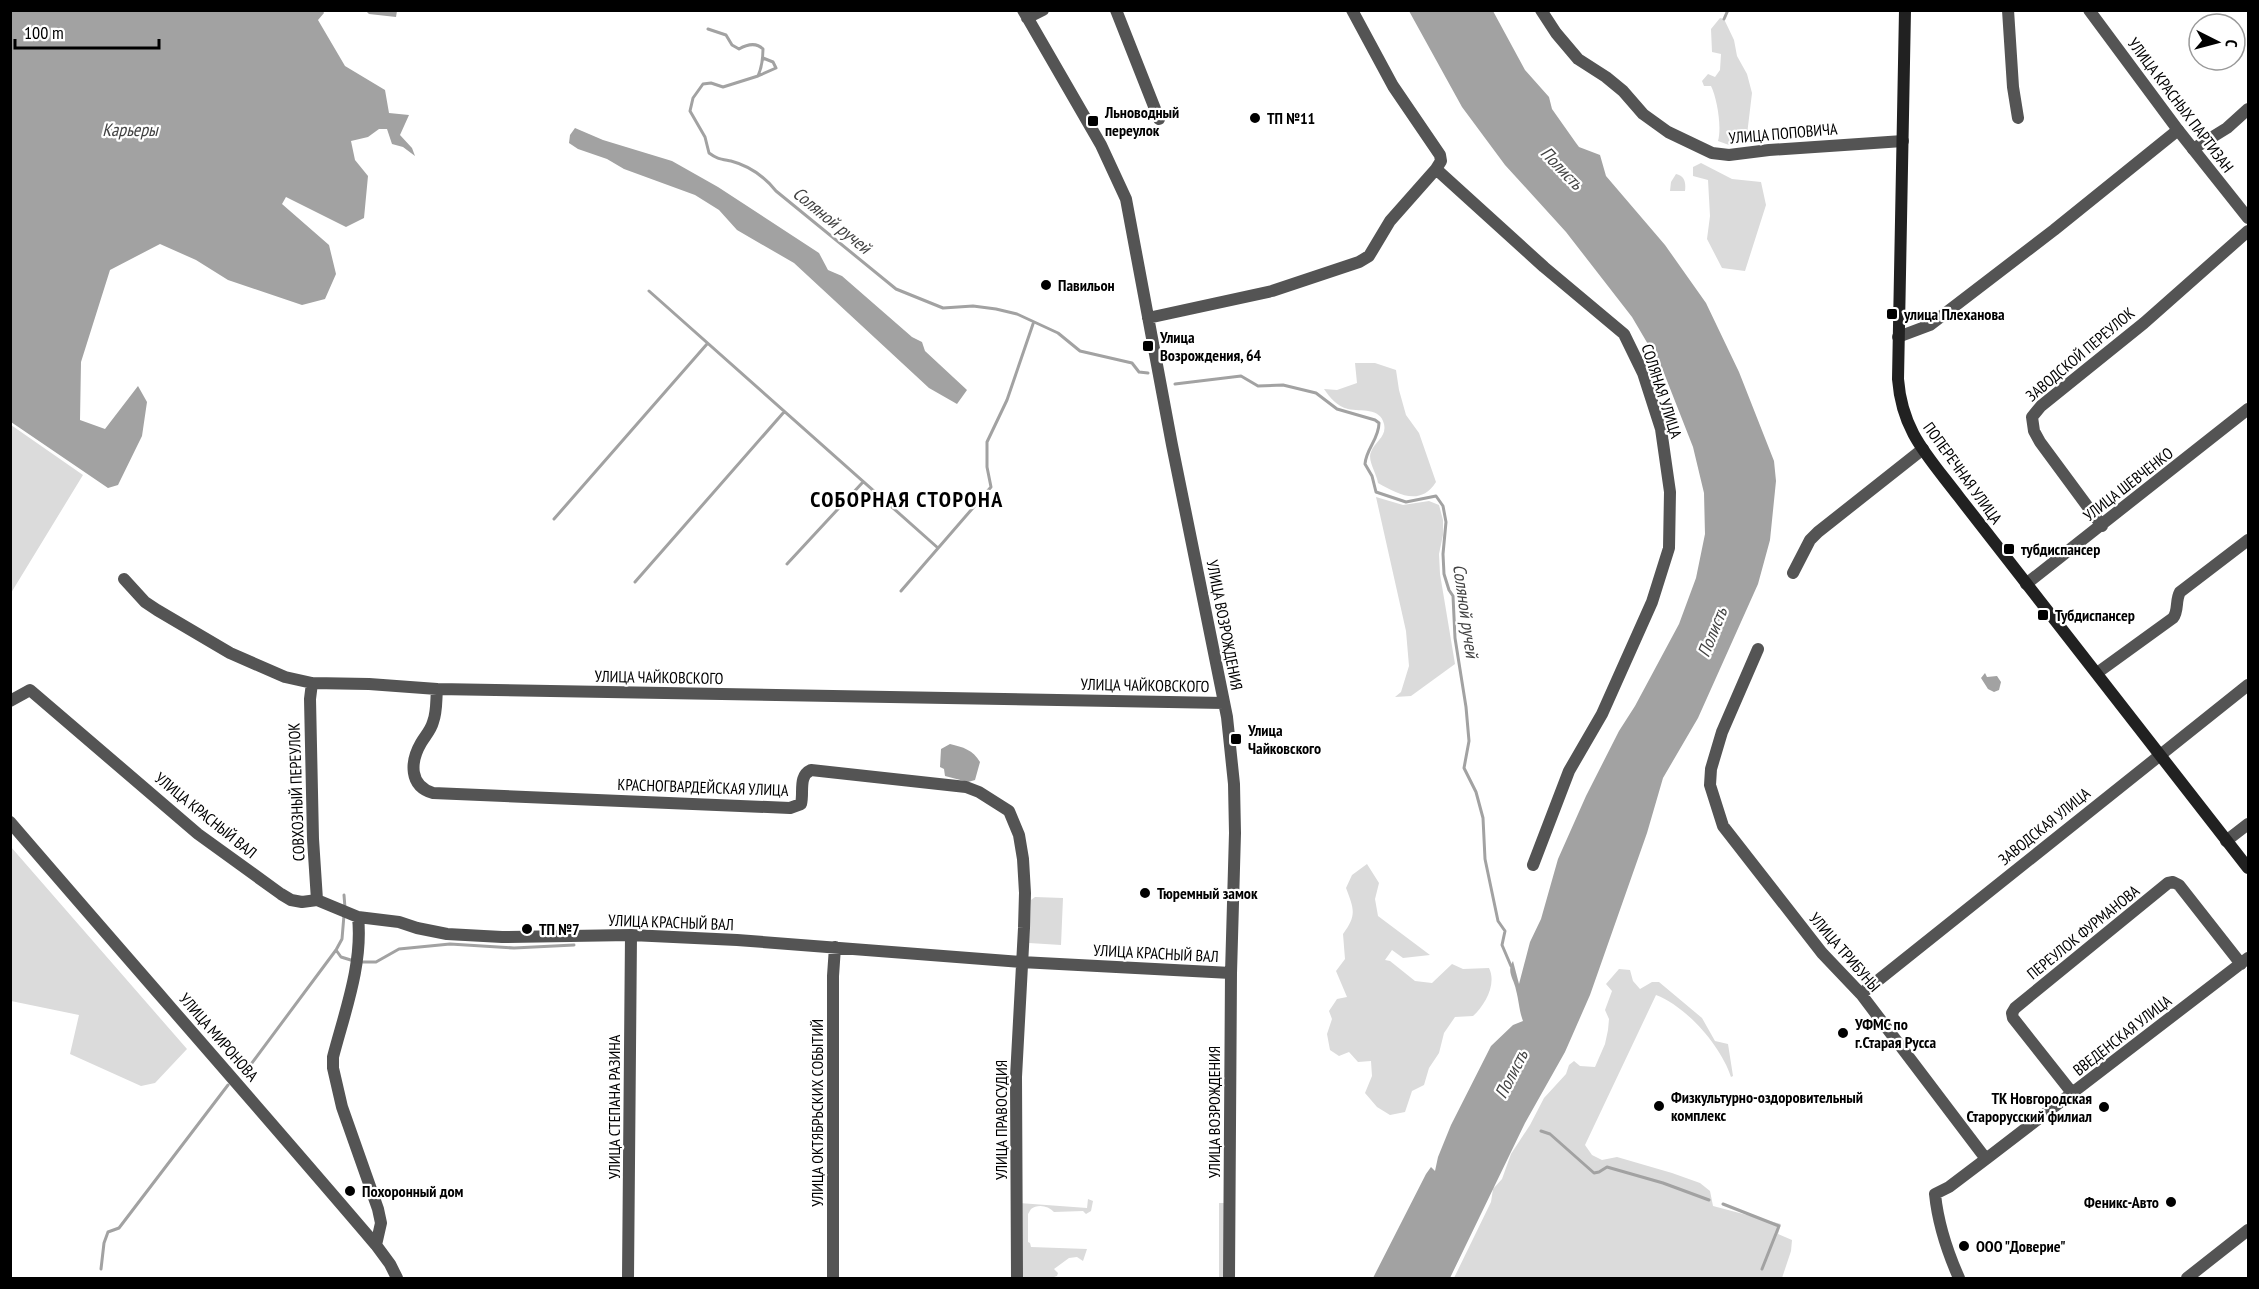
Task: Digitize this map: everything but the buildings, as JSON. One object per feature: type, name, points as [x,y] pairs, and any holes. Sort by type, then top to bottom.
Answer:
[{"type":"main road","name":"ПОПЕРЕЧНАЯ УЛИЦА","points":[[1905,10],[1898,379],[1902,408],[1909,427],[1923,449],[2026,584],[2248,868]]},
{"type":"street","points":[[1025,14],[1043,10]]},
{"type":"street","points":[[1116,10],[1159,119]]},
{"type":"street","points":[[1148,318],[1272,291],[1359,262],[1369,256],[1390,221],[1436,170],[1441,161],[1440,155],[1393,86],[1352,10]]},
{"type":"street","name":"УЛИЦА ПОПОВИЧА","points":[[1541,10],[1578,59],[1606,76],[1643,114],[1668,132],[1712,153],[1729,155],[1903,141]]},
{"type":"street","points":[[2008,10],[2013,87],[2018,118]]},
{"type":"street","name":"УЛИЦА КРАСНЫХ ПАРТИЗАН","points":[[2089,10],[2178,130],[2248,218]]},
{"type":"street","name":"УЛИЦА ВОЗРОЖДЕНИЯ","points":[[1025,14],[1062,75],[1117,177],[1126,199],[1224,703],[1232,753],[1234,784],[1229,1278]]},
{"type":"street","points":[[2193,149],[2227,128],[2248,109]]},
{"type":"street","points":[[1898,337],[1930,325],[2054,230],[2178,130]]},
{"type":"street","name":"СОЛЯНАЯ УЛИЦА","points":[[1436,170],[1544,267],[1624,334],[1643,373],[1661,429],[1670,492],[1669,548],[1652,602],[1602,714],[1569,771],[1533,865]]},
{"type":"street","name":"ЗАВОДСКОЙ ПЕРЕУЛОК","points":[[2102,526],[2040,442],[2034,431],[2032,417],[2041,406],[2144,323],[2248,231]]},
{"type":"street","name":"УЛИЦА ШЕВЧЕНКО","points":[[2026,584],[2248,409]]},
{"type":"street","points":[[1793,573],[1810,540],[1818,532],[1923,449]]},
{"type":"street","points":[[2097,673],[2174,618],[2180,592],[2248,540]]},
{"type":"street","name":"УЛИЦА ЧАЙКОВСКОГО","points":[[124,579],[145,602],[230,653],[265,670],[312,683],[437,689],[1224,703]]},
{"type":"street","name":"УЛИЦА ТРИБУНЫ","points":[[1758,649],[1722,732],[1713,761],[1710,785],[1723,826],[1768,887],[1822,953],[1861,994],[1986,1159]]},
{"type":"street","name":"СОВХОЗНЫЙ ПЕРЕУЛОК","points":[[312,683],[310,699],[317,900]]},
{"type":"street","name":"ЗАВОДСКАЯ УЛИЦА","points":[[1861,994],[2248,684]]},
{"type":"street","name":"КРАСНОГВАРДЕЙСКАЯ УЛИЦА","points":[[437,689],[432,726],[420,745],[414,771],[417,784],[421,789],[433,793],[790,808],[801,804],[804,777],[806,772],[811,770],[939,782],[979,792],[1009,811],[1019,835],[1025,893],[1021,962]]},
{"type":"street","name":"УЛИЦА КРАСНЫЙ ВАЛ","points":[[10,701],[30,690],[198,834],[281,894],[291,900],[317,900],[358,917],[399,922],[447,934],[502,937],[632,935],[835,947],[1021,962],[1231,973]]},
{"type":"street","name":"УЛИЦА МИРОНОВА","points":[[10,822],[376,1245],[397,1278]]},
{"type":"street","points":[[2226,841],[2248,824]]},
{"type":"street","name":"ПЕРЕУЛОК ФУРМАНОВА","points":[[2073,1094],[2013,1018],[2012,1013],[2015,1008],[2168,884],[2173,882],[2179,885],[2245,961]]},
{"type":"street","points":[[358,917],[360,936],[358,957],[333,1057],[333,1068],[348,1126],[374,1192],[381,1223],[376,1245]]},
{"type":"street","name":"УЛИЦА СТЕПАНА РАЗИНА","points":[[628,1278],[632,935]]},
{"type":"street","name":"УЛИЦА ОКТЯБРЬСКИХ СОБЫТИЙ","points":[[834,1278],[833,976],[835,947]]},
{"type":"street","name":"ВВЕДЕНСКАЯ УЛИЦА","points":[[1986,1159],[2245,961]]},
{"type":"street","name":"УЛИЦА ПРАВОСУДИЯ","points":[[1017,1278],[1016,1077],[1021,962]]},
{"type":"street","points":[[1959,1278],[1947,1250],[1938,1218],[1935,1194],[1949,1187],[1986,1159]]},
{"type":"street","points":[[2187,1278],[2248,1230]]},
{"type":"shaded area","points":[[1720,18],[1724,19],[1734,40],[1737,56],[1747,74],[1752,93],[1746,143],[1729,145],[1718,141],[1719,121],[1715,98],[1711,86],[1704,86],[1702,81],[1708,74],[1715,77],[1720,70],[1721,54],[1712,52],[1711,29]]},
{"type":"shaded area","points":[[1701,163],[1732,179],[1761,182],[1766,205],[1745,271],[1722,268],[1707,239],[1710,216],[1708,180],[1693,176],[1693,167]]},
{"type":"shaded area","points":[[1676,174],[1684,180],[1685,191],[1670,191],[1671,182]]},
{"type":"shaded area","points":[[1355,363],[1375,363],[1396,370],[1406,415],[1419,433],[1436,482],[1430,490],[1423,494],[1409,496],[1378,483],[1370,455],[1384,432],[1382,419],[1379,415],[1369,411],[1340,406],[1324,389],[1337,390],[1357,383]]},
{"type":"shaded area","points":[[11,425],[83,475],[11,593]]},
{"type":"shaded area","points":[[1376,497],[1403,505],[1429,501],[1439,505],[1443,520],[1439,554],[1440,574],[1455,664],[1411,696],[1395,697],[1401,692],[1409,666],[1406,631]]},
{"type":"shaded area","points":[[11,847],[187,1049],[155,1083],[141,1086],[70,1054],[79,1015],[11,1001]]},
{"type":"shaded area","points":[[1367,864],[1379,883],[1375,899],[1378,916],[1430,955],[1403,958],[1392,950],[1385,960],[1390,961],[1415,981],[1432,983],[1452,964],[1463,969],[1489,968],[1492,981],[1482,1006],[1473,1016],[1455,1017],[1444,1033],[1439,1053],[1429,1068],[1424,1085],[1412,1091],[1405,1112],[1390,1115],[1377,1107],[1365,1093],[1372,1076],[1371,1061],[1358,1062],[1349,1052],[1339,1056],[1330,1050],[1327,1034],[1332,1019],[1329,1011],[1337,999],[1347,997],[1336,971],[1345,959],[1343,934],[1353,912],[1346,888],[1352,875]]},
{"type":"shaded area","points":[[1035,897],[1063,898],[1061,945],[1029,943],[1031,900]]},
{"type":"shaded area","points":[[1619,969],[1630,970],[1633,981],[1640,989],[1652,982],[1659,982],[1702,1018],[1715,1041],[1728,1044],[1733,1076],[1731,1077],[1711,1041],[1691,1018],[1656,995],[1585,1145],[1592,1155],[1602,1160],[1617,1157],[1700,1183],[1710,1191],[1713,1206],[1781,1224],[1778,1234],[1792,1240],[1791,1251],[1782,1278],[1454,1278],[1491,1202],[1493,1189],[1502,1179],[1511,1154],[1544,1098],[1566,1074],[1569,1065],[1574,1061],[1580,1066],[1595,1067],[1605,1044],[1608,1030],[1609,1019],[1605,1010],[1612,991],[1606,984]]},
{"type":"shaded area","points":[[1088,1199],[1093,1201],[1091,1211],[1086,1214],[1083,1211],[1054,1212],[1049,1208],[1039,1206],[1033,1207],[1028,1214],[1028,1242],[1031,1247],[1087,1249],[1083,1261],[1077,1257],[1069,1258],[1054,1269],[1058,1273],[1057,1276],[1051,1278],[1019,1278],[1019,1203],[1087,1208]]},
{"type":"shaded area","points":[[1219,1203],[1224,1203],[1224,1278],[1219,1278]]},
{"type":"water","name":"Карьеры","points":[[11,10],[323,11],[324,13],[318,20],[345,66],[385,90],[389,113],[409,115],[400,135],[412,148],[415,156],[403,147],[392,144],[387,129],[379,129],[368,137],[351,141],[355,160],[368,176],[364,218],[346,227],[286,197],[282,204],[329,245],[336,274],[325,299],[302,305],[228,280],[196,260],[160,244],[110,270],[81,362],[80,420],[105,429],[138,386],[147,402],[142,436],[118,485],[108,488],[11,422]]},
{"type":"water","points":[[366,11],[397,11],[396,17],[369,14]]},
{"type":"water","name":"Полисть","points":[[1409,11],[1493,11],[1525,70],[1549,97],[1552,109],[1576,143],[1579,147],[1600,155],[1606,176],[1665,245],[1706,303],[1739,372],[1774,461],[1776,481],[1770,540],[1758,584],[1698,718],[1663,778],[1647,833],[1590,995],[1565,1052],[1525,1123],[1450,1278],[1373,1278],[1426,1174],[1431,1167],[1435,1171],[1451,1125],[1491,1046],[1513,1025],[1523,1021],[1510,972],[1511,965],[1513,961],[1519,984],[1530,942],[1541,919],[1558,859],[1586,796],[1619,731],[1679,624],[1696,578],[1705,534],[1704,493],[1693,447],[1662,368],[1632,317],[1566,232],[1505,165],[1462,107]]},
{"type":"water","points":[[575,128],[603,140],[672,161],[718,187],[819,253],[828,270],[842,276],[912,337],[922,342],[925,351],[967,390],[957,404],[929,388],[794,263],[737,230],[719,210],[695,195],[578,149],[569,143],[570,135]]},
{"type":"water","points":[[1985,673],[1987,677],[1997,676],[2001,682],[1999,690],[1994,692],[1988,689],[1981,678]]},
{"type":"water","points":[[950,744],[967,750],[980,762],[975,780],[968,782],[945,776],[944,769],[940,767],[941,749]]},
{"type":"waterway","points":[[1724,19],[1728,10]]},
{"type":"waterway","name":"Соляной ручей","points":[[708,29],[726,35],[732,45],[739,49],[748,45],[763,49],[758,76],[723,87],[711,83],[703,84],[693,98],[690,111],[705,137],[709,153],[756,172],[896,289],[943,308],[973,306],[1017,314],[1058,333],[1080,351],[1132,363],[1139,372],[1148,373]]},
{"type":"waterway","points":[[758,76],[776,68],[773,62],[763,58]]},
{"type":"waterway","points":[[649,291],[938,548]]},
{"type":"waterway","points":[[901,591],[991,487],[987,467],[987,442],[1007,400],[1033,324]]},
{"type":"waterway","points":[[554,519],[707,344]]},
{"type":"waterway","name":"Соляной ручей","points":[[1175,384],[1241,376],[1258,386],[1283,385],[1316,393],[1337,409],[1379,423],[1365,464],[1372,476],[1376,492],[1406,502],[1436,496],[1443,506],[1446,522],[1444,574],[1453,596],[1455,638],[1469,741],[1464,768],[1476,792],[1483,818],[1485,859],[1498,921],[1505,931],[1502,945],[1511,966]]},
{"type":"waterway","points":[[635,582],[784,412]]},
{"type":"waterway","points":[[787,564],[863,482]]},
{"type":"waterway","points":[[344,895],[345,908]]},
{"type":"waterway","points":[[243,1075],[336,950],[342,939],[344,915]]},
{"type":"waterway","points":[[363,962],[376,962],[399,949],[450,944],[514,948],[574,945]]},
{"type":"waterway","points":[[336,950],[341,957],[354,961]]},
{"type":"waterway","points":[[101,1269],[104,1243],[108,1232],[119,1228],[228,1085]]},
{"type":"waterway","points":[[1541,1131],[1550,1134],[1594,1173],[1607,1167],[1663,1183],[1709,1200]]},
{"type":"waterway","points":[[1723,1204],[1779,1226],[1762,1269]]},
{"type":"place","name":"ТП №11","points":[[1255,118]]},
{"type":"place","name":"Льноводный переулок","points":[[1093,121]]},
{"type":"place","name":"Павильон","points":[[1046,285]]},
{"type":"place","name":"улица Плеханова","points":[[1892,314]]},
{"type":"place","name":"Улица Возрождения, 64","points":[[1148,346]]},
{"type":"place","name":"тубдиспансер","points":[[2009,549]]},
{"type":"place","name":"Тубдиспансер","points":[[2043,615]]},
{"type":"place","name":"Улица Чайковского","points":[[1236,739]]},
{"type":"place","name":"Тюремный замок","points":[[1145,893]]},
{"type":"place","name":"ТП №7","points":[[527,929]]},
{"type":"place","name":"УФМС по г.Старая Русса","points":[[1843,1033]]},
{"type":"place","name":"Физкультурно-оздоровительный комплекс","points":[[1659,1106]]},
{"type":"place","name":"ТК Новгородская Старорусский филиал","points":[[2104,1107]]},
{"type":"place","name":"Похоронный дом","points":[[350,1191]]},
{"type":"place","name":"Феникс-Авто","points":[[2171,1202]]},
{"type":"place","name":"ООО \"Доверие\"","points":[[1964,1246]]},
{"type":"district","name":"СОБОРНАЯ СТОРОНА","points":[[907,499]]}]
